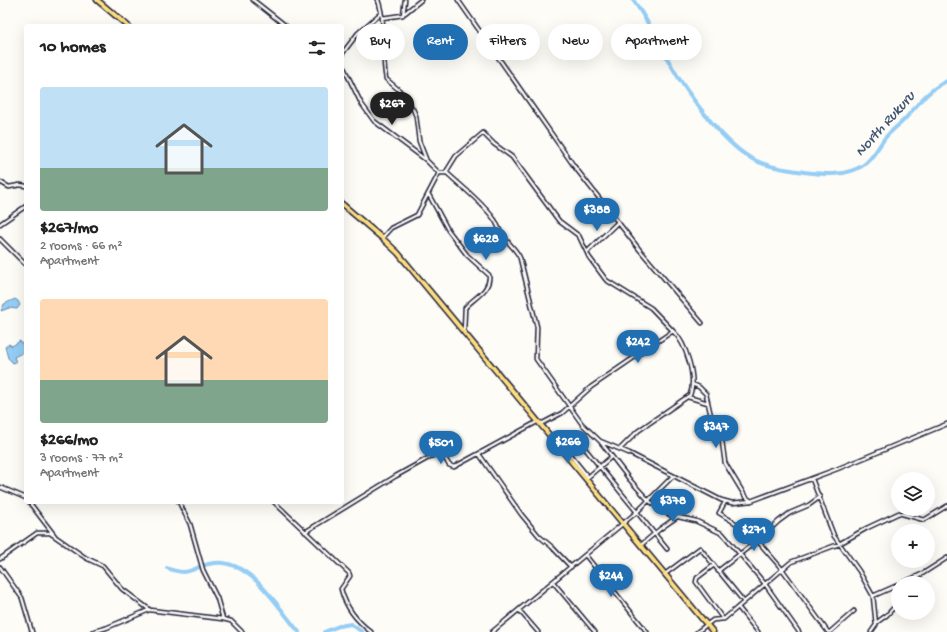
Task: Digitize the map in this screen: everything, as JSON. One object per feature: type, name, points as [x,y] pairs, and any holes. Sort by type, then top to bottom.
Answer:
[{"type":"main road","points":[[97,0],[126,24]]},
{"type":"main road","points":[[344,206],[382,238],[401,258],[538,422],[587,478],[622,524],[713,632]]},
{"type":"street","points":[[253,0],[283,24]]},
{"type":"street","points":[[378,0],[384,29],[383,57],[386,79],[400,90],[413,109],[416,116],[419,141],[426,160]]},
{"type":"street","points":[[404,13],[405,0]]},
{"type":"street","points":[[382,18],[399,16],[421,0]]},
{"type":"street","points":[[458,0],[574,166],[618,222],[702,323]]},
{"type":"street","points":[[344,51],[358,33],[380,13]]},
{"type":"street","points":[[344,68],[359,98],[374,120],[426,160],[439,173]]},
{"type":"street","points":[[446,172],[456,156],[483,133],[494,144],[512,157],[559,221],[579,236],[587,252],[611,284],[651,308],[682,342],[686,351],[692,391],[688,397],[638,431],[620,449]]},
{"type":"street","points":[[439,173],[446,172],[479,201],[495,220],[501,234],[518,254],[537,326],[536,359],[585,427],[600,441],[611,457],[649,501],[678,517],[696,521],[719,531],[726,536],[766,584],[799,632]]},
{"type":"street","points":[[382,238],[392,228],[417,215],[429,195],[439,173]]},
{"type":"street","points":[[0,182],[9,187],[24,186]]},
{"type":"street","points":[[429,195],[448,230],[468,256],[489,276],[490,279],[484,291],[465,308],[464,332]]},
{"type":"street","points":[[0,224],[24,207]]},
{"type":"street","points":[[587,252],[618,222]]},
{"type":"street","points":[[0,239],[24,263]]},
{"type":"street","points":[[305,532],[396,476],[440,452],[452,467],[538,422],[543,423],[570,406],[591,387],[673,331]]},
{"type":"street","points":[[692,384],[697,385],[707,395],[712,425],[722,441],[725,463],[745,496],[751,501]]},
{"type":"street","points":[[688,397],[708,403]]},
{"type":"street","points":[[600,441],[620,449],[725,502],[732,503],[751,501],[812,479],[947,424]]},
{"type":"street","points":[[611,457],[600,466],[587,478],[559,441],[571,434],[574,435],[600,466],[638,511],[656,533],[667,549]]},
{"type":"street","points":[[479,454],[521,514],[539,536],[571,567]]},
{"type":"street","points":[[492,632],[586,556],[649,501],[673,476]]},
{"type":"street","points":[[812,479],[834,536],[859,571],[873,596],[876,623]]},
{"type":"street","points":[[0,487],[24,497]]},
{"type":"street","points":[[718,571],[790,513],[809,505],[820,497]]},
{"type":"street","points":[[725,502],[719,513],[748,530],[758,540],[782,569],[829,632],[854,611]]},
{"type":"street","points":[[30,504],[56,538]]},
{"type":"street","points":[[180,504],[190,524],[201,563],[217,598],[223,619]]},
{"type":"street","points":[[276,504],[350,575],[341,589],[346,605],[357,621],[371,632]]},
{"type":"street","points":[[696,632],[713,620],[724,619],[782,569],[796,560],[839,544],[864,529],[899,513],[924,520],[947,506]]},
{"type":"street","points":[[641,545],[678,517]]},
{"type":"street","points":[[0,559],[37,533],[45,532],[86,558],[103,566],[122,589],[150,610]]},
{"type":"street","points":[[665,574],[700,548],[744,602]]},
{"type":"street","points":[[586,556],[648,632]]},
{"type":"street","points":[[917,576],[947,558]]},
{"type":"street","points":[[714,565],[697,578],[696,582],[724,619]]},
{"type":"street","points":[[0,567],[22,598],[32,632]]},
{"type":"street","points":[[553,582],[595,632]]},
{"type":"street","points":[[873,596],[891,588]]},
{"type":"street","points":[[738,607],[758,632]]},
{"type":"street","points":[[92,632],[150,610],[223,619],[231,621],[242,632]]},
{"type":"street","points":[[519,610],[538,632]]},
{"type":"street","points":[[871,632],[876,623],[891,611]]},
{"type":"water","points":[[15,299],[20,305],[17,309],[9,308],[1,311],[4,304]]},
{"type":"water","points":[[20,341],[24,348],[24,352],[14,357],[16,362],[13,363],[8,358],[5,347],[9,344],[12,346]]},
{"type":"waterway","name":"North Rukuru","points":[[633,0],[686,89],[716,128],[739,150],[749,157],[782,169],[834,174],[848,172],[862,166],[875,153],[885,138],[924,98],[934,89],[947,81]]},
{"type":"waterway","points":[[167,568],[175,571],[187,572],[200,566],[214,563],[227,564],[240,568],[262,587],[299,632]]},
{"type":"waterway","points":[[324,632],[339,626],[351,624],[362,632]]}]
